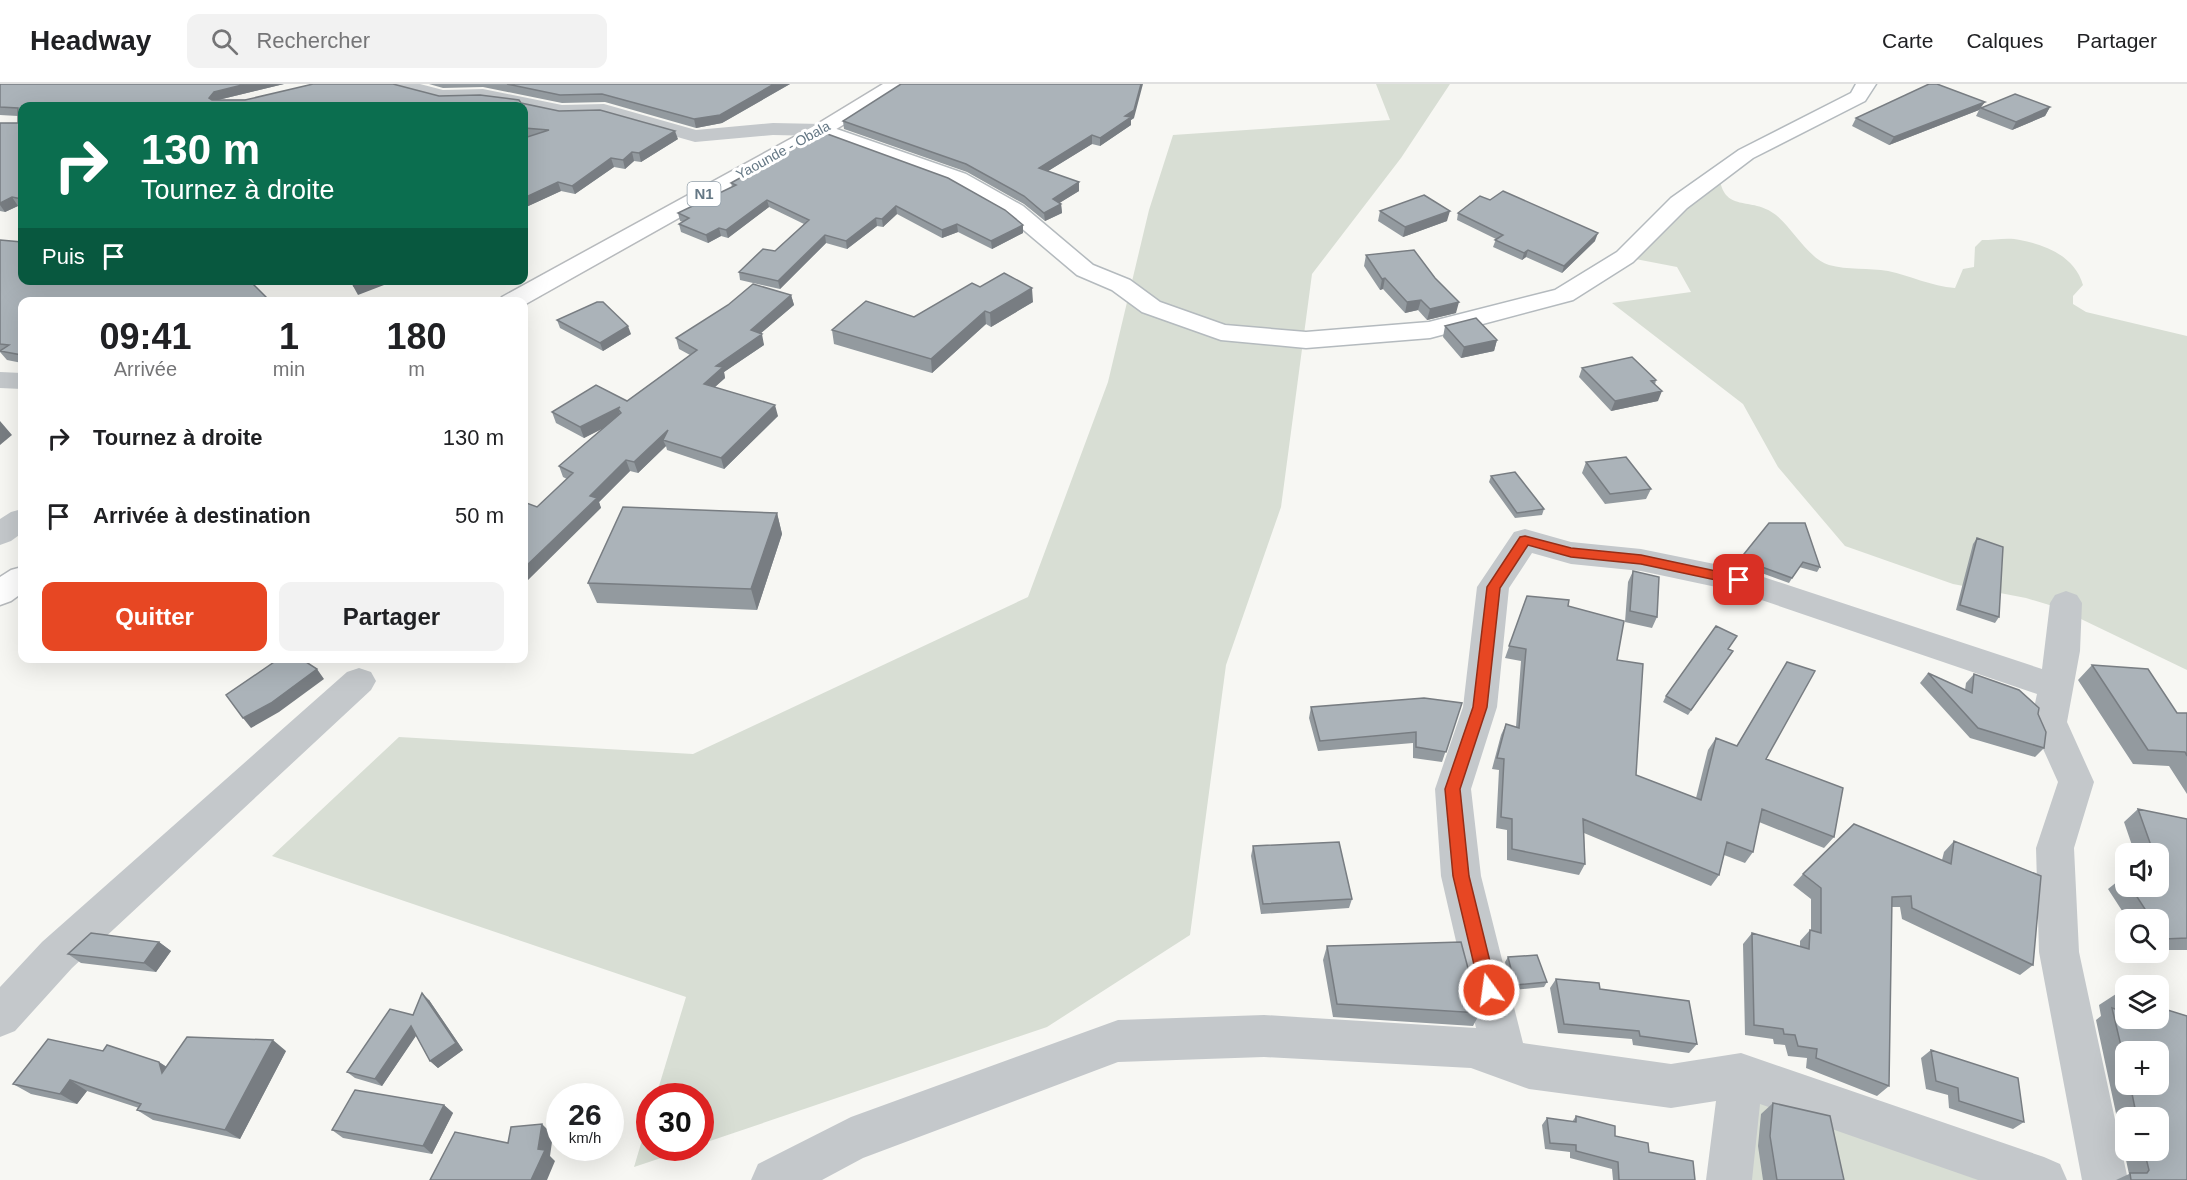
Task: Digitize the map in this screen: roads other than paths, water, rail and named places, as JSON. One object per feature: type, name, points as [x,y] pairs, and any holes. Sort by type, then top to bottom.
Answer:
[{"type":"main road","name":"Yaounde - Obala","points":[[520,297],[821,130],[897,84]]},
{"type":"main road","points":[[821,130],[958,179],[1016,211],[1060,251],[1085,270],[1121,285],[1151,307],[1221,332],[1306,340],[1430,330],[1564,295],[1625,257],[1679,203],[1746,154],[1858,97],[1866,84]]},
{"type":"main road","points":[[0,593],[18,581]]},
{"type":"street","points":[[397,84],[443,96],[483,95],[518,102]]},
{"type":"street","points":[[528,104],[562,111],[604,110],[695,136],[773,129],[821,130]]},
{"type":"street","points":[[0,380],[18,381]]},
{"type":"street","points":[[0,534],[18,522]]},
{"type":"street","points":[[1505,1059],[1461,876],[1453,789],[1480,707],[1493,587],[1525,540],[1571,552],[1641,560],[1739,580],[2056,687]]},
{"type":"street","points":[[2066,603],[2063,651],[2049,722],[2076,782],[2055,848],[2058,952],[2106,1180]]},
{"type":"street","points":[[0,1017],[57,955],[359,681]]},
{"type":"street","points":[[774,1180],[851,1140],[1118,1041],[1264,1036],[1471,1047],[1529,1067],[1671,1086],[1741,1075],[2044,1180]]},
{"type":"street","points":[[1729,1180],[1741,1075]]}]
